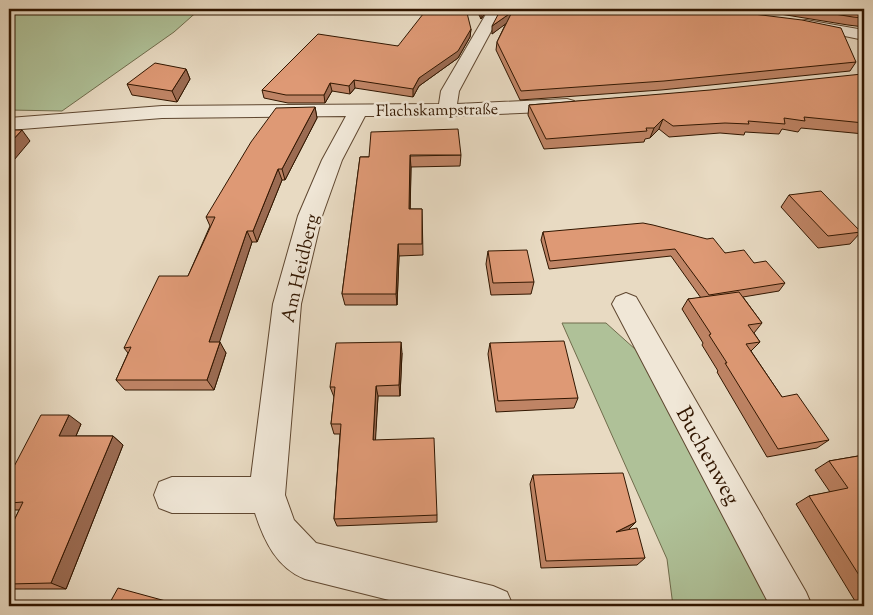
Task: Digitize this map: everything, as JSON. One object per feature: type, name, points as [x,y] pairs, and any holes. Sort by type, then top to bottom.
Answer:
[{"type":"street","points":[[447,110],[450,90],[496,9]]},
{"type":"street","points":[[788,21],[864,35]]},
{"type":"street","name":"Flachskampstraße","points":[[9,124],[162,112],[447,110],[584,104]]},
{"type":"street","name":"Am Heidberg","points":[[359,110],[332,160],[310,216],[287,304],[268,495],[280,532],[305,560],[493,606]]},
{"type":"street","name":"Buchenweg","points":[[626,304],[792,606]]},
{"type":"street","points":[[172,495],[268,495]]},
{"type":"green space","points":[[9,9],[200,9],[174,32],[62,111],[9,110]]},
{"type":"green space","points":[[562,323],[606,323],[645,358],[773,599],[769,606],[673,606],[667,559]]},
{"type":"building","points":[[427,9],[466,9],[471,29],[458,51],[419,78],[413,89],[354,80],[349,86],[330,83],[324,95],[286,95],[262,90],[318,34],[398,46]]},
{"type":"building","points":[[501,9],[713,9],[802,20],[841,28],[856,62],[664,81],[521,91],[497,42],[512,12],[492,26]]},
{"type":"building","points":[[804,9],[864,9],[864,18],[853,17]]},
{"type":"building","points":[[155,63],[186,69],[172,91],[127,84]]},
{"type":"building","points":[[862,74],[864,79],[864,123],[804,117],[805,121],[784,118],[785,124],[748,121],[749,124],[725,123],[673,126],[663,119],[654,128],[646,128],[647,131],[546,139],[529,105],[710,90]]},
{"type":"building","points":[[315,107],[282,169],[278,169],[253,231],[247,231],[209,342],[220,342],[207,380],[116,380],[131,347],[124,348],[159,276],[188,276],[215,217],[206,217],[251,142],[276,108]]},
{"type":"building","points":[[458,129],[461,155],[410,155],[409,209],[422,209],[422,244],[398,244],[396,294],[342,294],[360,157],[369,157],[371,132]]},
{"type":"building","points":[[9,130],[22,130],[9,144]]},
{"type":"building","points":[[821,191],[861,232],[828,236],[789,195]]},
{"type":"building","points":[[643,223],[707,239],[713,238],[725,253],[744,250],[754,263],[766,261],[785,283],[709,295],[675,249],[550,261],[543,232]]},
{"type":"building","points":[[527,250],[534,282],[493,283],[488,251]]},
{"type":"building","points":[[739,292],[762,323],[748,325],[760,342],[746,344],[782,397],[797,394],[829,440],[778,449],[725,363],[727,363],[709,335],[711,334],[688,299]]},
{"type":"building","points":[[564,341],[578,398],[498,401],[490,343]]},
{"type":"building","points":[[401,342],[399,385],[376,386],[373,440],[434,438],[437,515],[334,519],[341,424],[331,424],[335,387],[330,387],[336,343]]},
{"type":"building","points":[[41,415],[69,415],[59,436],[113,436],[51,583],[9,584],[9,531],[23,502],[9,503],[9,476]]},
{"type":"building","points":[[864,455],[864,583],[809,496],[848,488],[829,461]]},
{"type":"building","points":[[623,473],[636,522],[616,532],[637,528],[645,558],[546,561],[533,475]]},
{"type":"building","points":[[118,588],[184,606],[108,606]]}]
